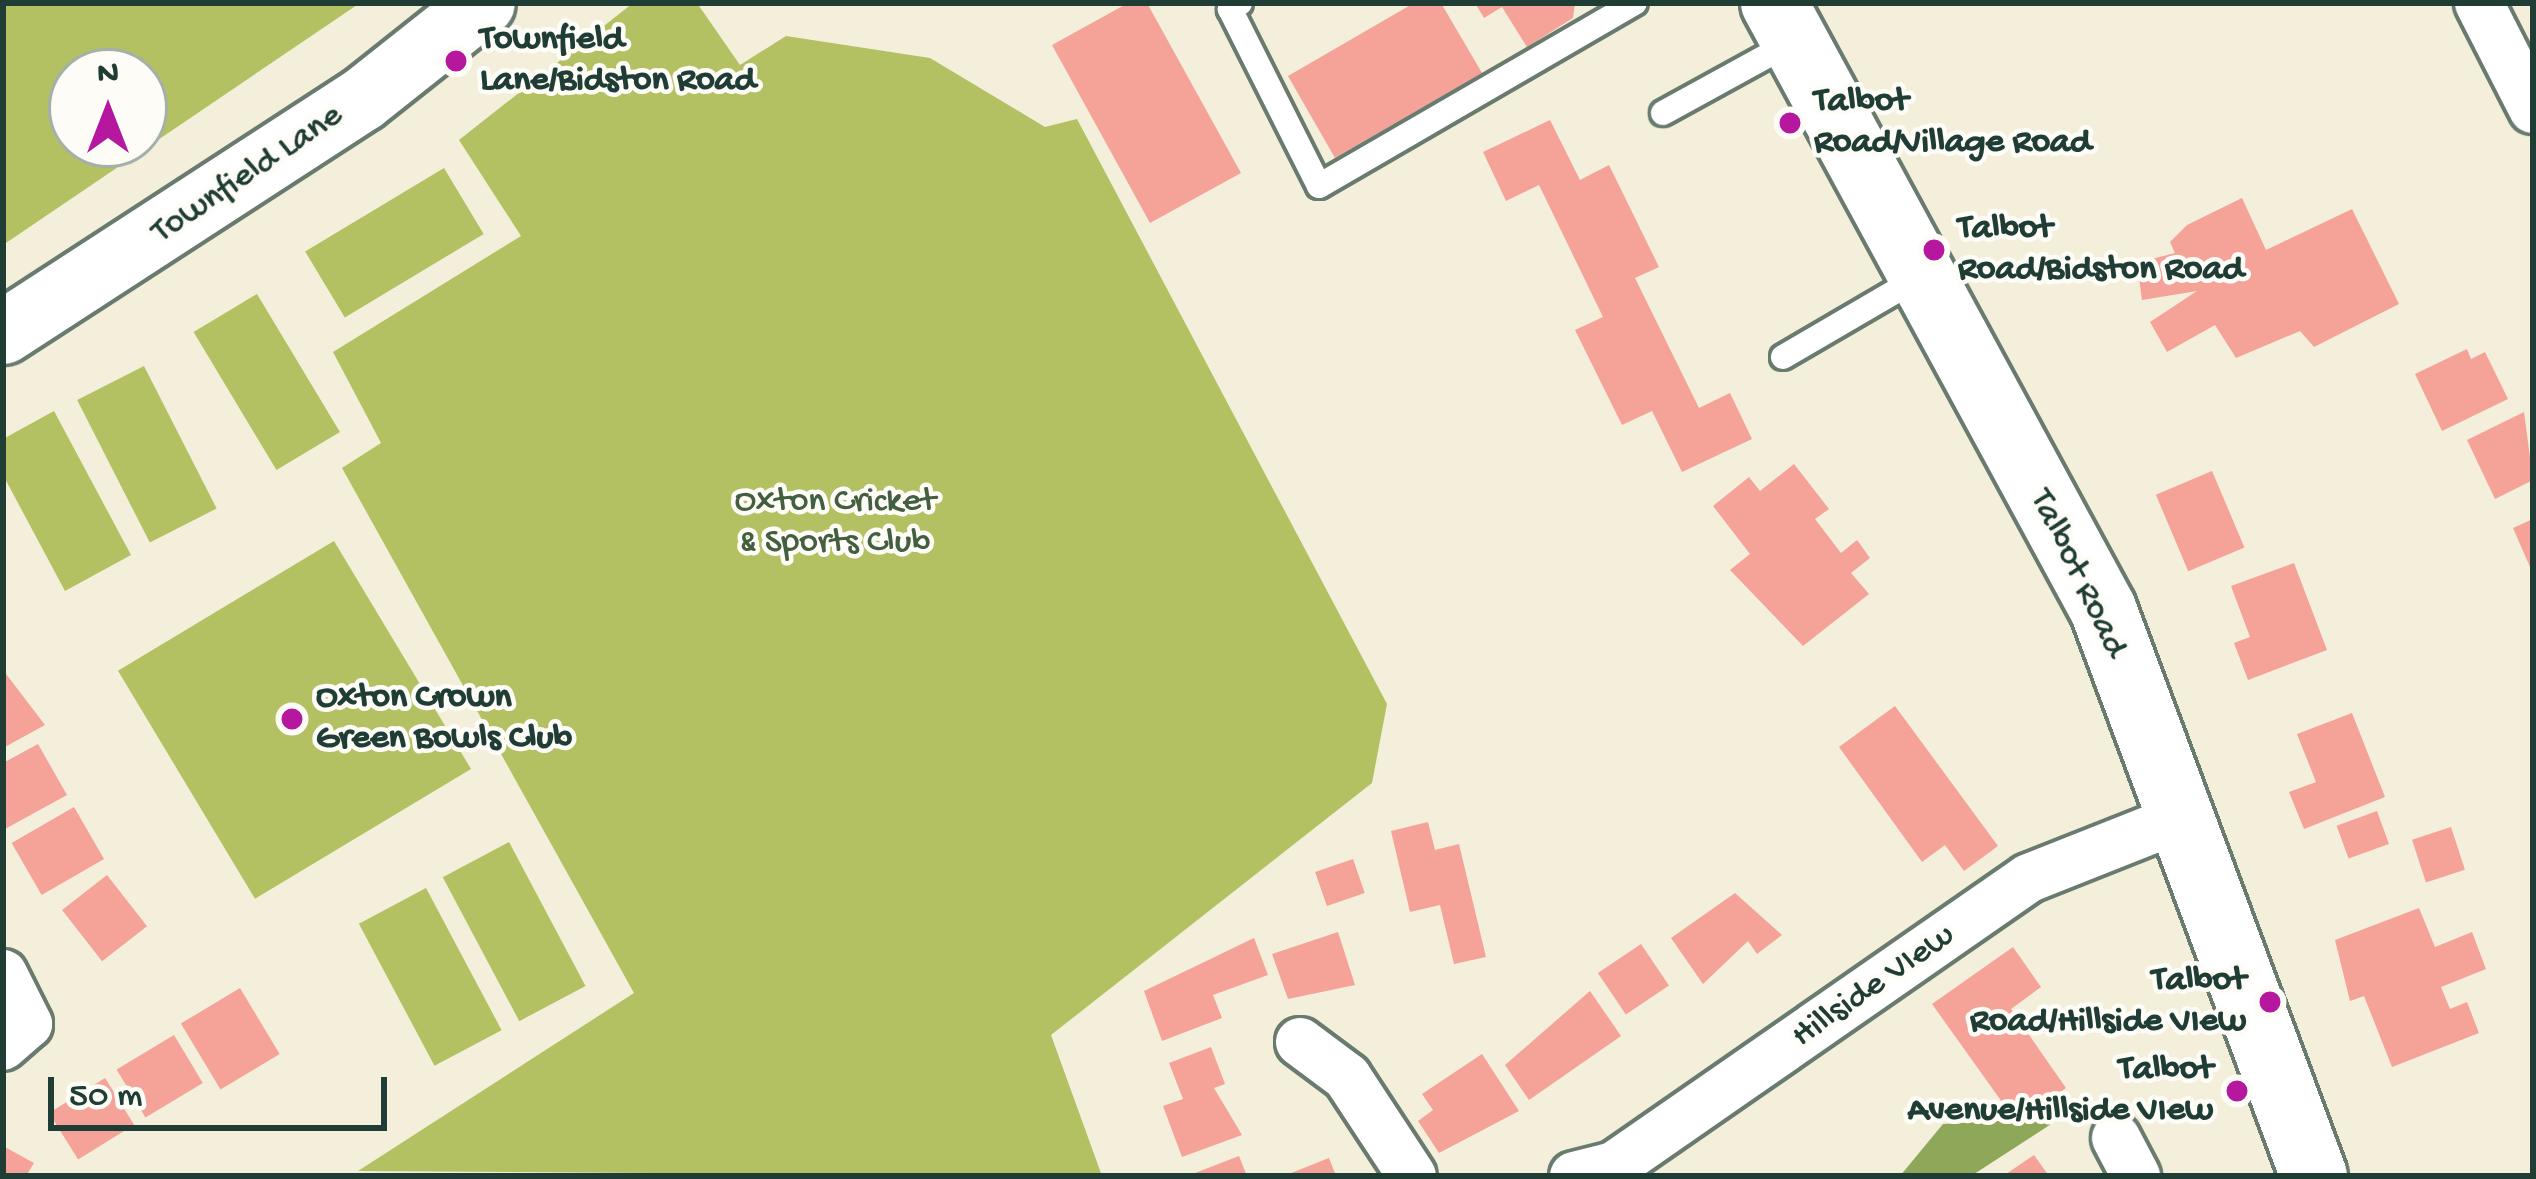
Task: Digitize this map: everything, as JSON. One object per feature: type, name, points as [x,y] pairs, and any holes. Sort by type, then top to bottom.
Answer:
[{"type":"main road","name":"Talbot Road","points":[[1783,22],[2103,610],[2314,1176]]},
{"type":"street","name":"Townfield Lane","points":[[3,332],[362,99],[483,3]]},
{"type":"street","points":[[2479,3],[2521,62],[2533,109]]},
{"type":"street","name":"Hillside VIew","points":[[1574,1176],[1614,1166],[2030,878],[2183,817]]},
{"type":"street","points":[[3,974],[28,1024],[3,1046]]},
{"type":"street","points":[[1300,1042],[1347,1077],[1412,1176]]},
{"type":"lane","points":[[1240,3],[1230,9],[1318,186],[1632,4]]},
{"type":"lane","points":[[1663,113],[1783,22]]},
{"type":"lane","points":[[1783,357],[1920,277]]},
{"type":"green space","points":[[3,3],[360,3],[168,133],[168,48],[48,48],[48,168],[117,168],[3,245]]},
{"type":"green space","name":"Oxton Cricket & Sports Club","points":[[633,3],[697,3],[740,65],[786,36],[930,58],[1045,127],[1077,119],[1387,704],[1372,783],[1051,1035],[1102,1176],[358,1171],[634,993],[342,468],[381,443],[333,352],[521,236],[459,140]]},
{"type":"green space","points":[[444,168],[484,234],[345,317],[305,251]]},
{"type":"green space","points":[[257,294],[340,432],[276,470],[194,332]]},
{"type":"green space","points":[[144,366],[217,509],[150,543],[77,400]]},
{"type":"green space","points":[[54,411],[131,555],[65,591],[3,475],[3,439]]},
{"type":"green space","name":"Oxton Crown Green Bowls Club","points":[[334,541],[471,769],[255,899],[118,671]]},
{"type":"green space","points":[[509,842],[586,986],[519,1021],[443,877]]},
{"type":"green space","points":[[426,888],[502,1030],[434,1066],[359,924]]},
{"type":"green space","points":[[2062,1117],[1971,1176],[1900,1176],[1943,1124]]},
{"type":"building","points":[[1128,3],[1147,3],[1241,173],[1150,223],[1052,45]]},
{"type":"building","points":[[1414,3],[1441,3],[1482,73],[1335,158],[1288,76]]},
{"type":"building","points":[[1475,3],[1575,3],[1573,18],[1527,47],[1502,7],[1484,18]]},
{"type":"building","points":[[1550,120],[1580,180],[1609,165],[1659,267],[1635,278],[1699,408],[1730,393],[1752,439],[1682,472],[1652,411],[1622,425],[1575,330],[1603,317],[1539,185],[1506,201],[1483,152]]},
{"type":"building","points":[[2242,198],[2266,250],[2352,209],[2399,304],[2314,347],[2300,331],[2236,358],[2215,325],[2167,352],[2150,322],[2197,291],[2142,300],[2137,263],[2175,253],[2170,242],[2187,225]]},
{"type":"building","points":[[2467,349],[2471,359],[2485,352],[2508,399],[2442,431],[2415,374]]},
{"type":"building","points":[[2524,412],[2533,480],[2495,499],[2467,440]]},
{"type":"building","points":[[1794,464],[1829,509],[1815,519],[1841,553],[1857,540],[1870,558],[1851,573],[1869,594],[1803,646],[1730,570],[1750,554],[1713,506],[1749,477],[1760,491]]},
{"type":"building","points":[[2212,471],[2244,547],[2188,571],[2156,495]]},
{"type":"building","points":[[2533,519],[2533,574],[2513,528]]},
{"type":"building","points":[[2294,563],[2327,650],[2248,680],[2234,643],[2250,637],[2231,586]]},
{"type":"building","points":[[3,670],[45,725],[3,748]]},
{"type":"building","points":[[1895,706],[1998,846],[1964,871],[1945,845],[1922,862],[1839,747]]},
{"type":"building","points":[[2352,713],[2385,797],[2304,829],[2289,792],[2316,782],[2297,734]]},
{"type":"building","points":[[38,744],[67,795],[5,829],[3,763]]},
{"type":"building","points":[[74,807],[104,859],[42,895],[12,843]]},
{"type":"building","points":[[2377,811],[2389,844],[2349,859],[2337,826]]},
{"type":"building","points":[[1428,822],[1435,850],[1459,844],[1486,957],[1454,964],[1440,905],[1410,912],[1391,831]]},
{"type":"building","points":[[2451,827],[2465,870],[2426,882],[2412,840]]},
{"type":"building","points":[[1353,859],[1365,893],[1327,906],[1315,872]]},
{"type":"building","points":[[107,875],[147,926],[102,961],[62,910]]},
{"type":"building","points":[[1735,893],[1782,935],[1757,954],[1748,941],[1703,984],[1671,938]]},
{"type":"building","points":[[2419,908],[2435,947],[2472,932],[2486,969],[2441,987],[2450,1009],[2467,1002],[2479,1033],[2392,1067],[2364,996],[2350,1001],[2335,940]]},
{"type":"building","points":[[1338,932],[1355,985],[1288,999],[1272,954]]},
{"type":"building","points":[[1254,938],[1268,975],[1213,995],[1222,1018],[1162,1041],[1144,991]]},
{"type":"building","points":[[1641,944],[1669,985],[1626,1015],[1598,973]]},
{"type":"building","points":[[2013,947],[2041,987],[2011,1009],[2066,1088],[2017,1123],[1932,1004]]},
{"type":"building","points":[[240,988],[280,1054],[221,1090],[181,1024]]},
{"type":"building","points":[[1590,991],[1621,1036],[1529,1100],[1505,1065]]},
{"type":"building","points":[[174,1035],[203,1083],[145,1118],[117,1070]]},
{"type":"building","points":[[1211,1047],[1225,1084],[1214,1088],[1242,1135],[1182,1157],[1163,1106],[1183,1099],[1169,1063]]},
{"type":"building","points":[[1482,1054],[1519,1111],[1439,1153],[1418,1121],[1433,1110],[1422,1094]]},
{"type":"building","points":[[105,1078],[134,1125],[78,1160],[49,1113]]},
{"type":"building","points":[[3,1146],[34,1163],[26,1176],[3,1176]]},
{"type":"building","points":[[2034,1155],[2049,1176],[2003,1176]]},
{"type":"building","points":[[1239,1156],[1247,1176],[1196,1176],[1195,1173]]},
{"type":"building","points":[[1329,1158],[1336,1176],[1292,1176],[1291,1173]]},
{"type":"place","name":"Townfield Lane/Bidston Road","points":[[456,61]]},
{"type":"place","name":"Talbot Road/Village Road","points":[[1790,123]]},
{"type":"place","name":"Talbot Road/Bidston Road","points":[[1934,250]]},
{"type":"place","name":"Oxton Crown Green Bowls Club","points":[[292,719]]},
{"type":"place","name":"Talbot Road/Hillside VIew","points":[[2270,1002]]},
{"type":"place","name":"Talbot Avenue/Hillside VIew","points":[[2237,1091]]}]
